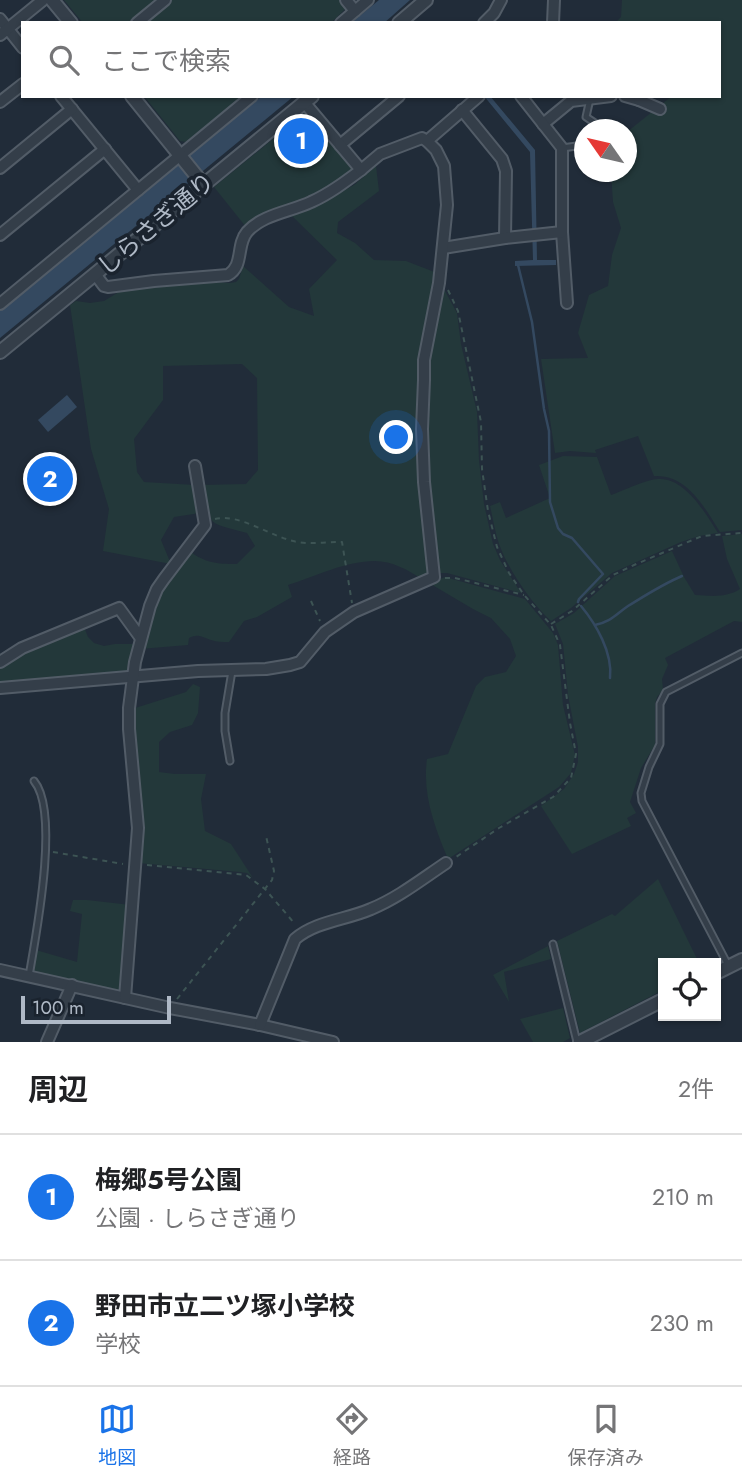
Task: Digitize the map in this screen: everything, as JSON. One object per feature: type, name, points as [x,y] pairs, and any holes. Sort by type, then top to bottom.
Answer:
[{"type":"street","points":[[4,32],[43,0]]},
{"type":"street","points":[[52,0],[69,21]]},
{"type":"street","points":[[139,21],[165,0]]},
{"type":"street","points":[[346,0],[355,11]]},
{"type":"street","points":[[343,21],[368,0]]},
{"type":"street","points":[[401,21],[425,0]]},
{"type":"street","points":[[486,21],[501,0]]},
{"type":"street","points":[[553,21],[554,0]]},
{"type":"street","points":[[0,19],[4,32],[21,46]]},
{"type":"street","points":[[0,102],[21,86]]},
{"type":"street","points":[[63,98],[138,190]]},
{"type":"street","points":[[134,98],[200,180]]},
{"type":"street","points":[[0,304],[138,190],[182,158],[250,98]]},
{"type":"street","points":[[340,145],[397,98]]},
{"type":"street","points":[[427,141],[477,98]]},
{"type":"street","points":[[523,98],[562,148],[562,232],[567,303]]},
{"type":"street","points":[[543,124],[571,101],[590,98]]},
{"type":"street","points":[[639,98],[660,109]]},
{"type":"street","points":[[308,99],[361,170]]},
{"type":"street","name":"しらさぎ通り","points":[[0,352],[95,274],[200,180],[308,99]]},
{"type":"street","points":[[0,168],[72,109]]},
{"type":"street","points":[[462,110],[502,159],[506,170],[505,238]]},
{"type":"street","points":[[0,688],[198,671],[266,669],[300,662],[325,632],[354,612],[433,577],[424,482],[424,360],[439,283],[447,205],[444,166],[436,150],[427,141],[422,138],[380,154],[335,189],[309,203],[263,219],[243,238],[237,268],[229,275],[108,287],[104,286],[95,274]]},
{"type":"street","points":[[0,235],[105,149]]},
{"type":"street","points":[[443,248],[562,232]]},
{"type":"street","points":[[125,998],[138,828],[129,729],[133,677],[140,637],[150,606],[164,579],[205,525],[195,466]]},
{"type":"street","points":[[0,662],[22,648],[119,608],[140,637]]},
{"type":"street","points":[[260,1025],[295,939],[305,930],[371,909],[408,889],[446,863]]},
{"type":"street","points":[[721,971],[742,960]]},
{"type":"street","points":[[0,970],[333,1042]]},
{"type":"street","points":[[47,1042],[72,985]]},
{"type":"street","points":[[579,1042],[658,1002]]},
{"type":"lane","points":[[589,119],[586,117],[590,98]]},
{"type":"lane","points":[[562,148],[574,146]]},
{"type":"lane","points":[[729,967],[642,800],[641,793],[660,744],[660,704],[666,692],[742,653]]},
{"type":"lane","points":[[230,761],[225,713],[232,670]]},
{"type":"lane","points":[[29,976],[45,865],[44,808],[42,793],[34,780]]},
{"type":"lane","points":[[553,944],[579,1042]]},
{"type":"path","points":[[439,283],[449,291],[458,311],[481,422],[482,469],[497,547],[509,573],[524,595],[551,625],[560,645],[576,754],[571,778],[553,797],[446,863]]},
{"type":"path","points":[[205,525],[216,518],[234,518],[295,542],[342,542],[354,612]]},
{"type":"path","points":[[551,625],[572,611],[613,575],[702,536],[742,533]]},
{"type":"path","points":[[433,577],[455,578],[524,595]]},
{"type":"path","points":[[311,601],[325,632]]},
{"type":"path","points":[[170,1008],[274,876],[266,836]]},
{"type":"path","points":[[45,851],[136,865],[241,874],[253,879],[265,889],[303,933]]},
{"type":"green space","points":[[64,0],[158,0],[132,21],[81,21]]},
{"type":"green space","points":[[172,0],[340,0],[346,8],[333,21],[146,21]]},
{"type":"green space","points":[[622,0],[742,0],[742,530],[720,532],[694,494],[676,481],[654,476],[638,436],[595,450],[596,453],[555,453],[541,359],[588,358],[578,333],[589,295],[608,286],[612,255],[621,228],[613,202],[612,182],[637,182],[637,124],[670,98],[721,98],[721,21],[617,21],[621,17]]},
{"type":"green space","points":[[146,98],[240,98],[186,142],[180,141]]},
{"type":"green space","points":[[306,112],[355,170],[329,188],[246,227],[214,187]]},
{"type":"green space","points":[[376,166],[379,191],[338,222],[337,233],[355,243],[374,260],[406,261],[437,273],[422,361],[429,574],[422,579],[400,567],[381,561],[342,566],[288,585],[292,597],[257,617],[244,621],[229,642],[195,636],[189,638],[188,645],[140,649],[159,591],[189,551],[211,562],[237,564],[255,546],[247,533],[212,521],[206,509],[201,485],[246,484],[258,470],[257,378],[242,364],[163,366],[163,400],[134,439],[137,472],[144,482],[195,485],[200,513],[174,517],[161,540],[171,564],[103,551],[109,509],[91,449],[70,305],[76,301],[104,301],[122,290],[161,284],[236,282],[243,266],[289,307],[314,316],[309,289],[337,260],[291,215],[354,185]]},
{"type":"green space","points":[[443,291],[457,313],[461,344],[477,412],[484,504],[493,544],[521,593],[447,573],[438,573],[428,499],[426,361]]},
{"type":"green space","points":[[563,456],[597,457],[611,495],[658,479],[677,484],[694,498],[718,533],[681,542],[612,573],[571,608],[551,621],[528,595],[508,564],[499,544],[490,506],[500,502],[506,518],[550,498],[539,465]]},
{"type":"green space","points":[[742,534],[742,622],[734,621],[665,658],[668,665],[662,679],[663,690],[655,704],[655,745],[641,768],[630,802],[636,813],[627,818],[631,826],[572,854],[541,806],[564,789],[578,762],[563,644],[555,624],[574,613],[615,576],[672,551],[695,595],[718,596],[735,592],[740,589],[727,559],[722,536]]},
{"type":"green space","points":[[445,577],[525,599],[553,633],[558,645],[563,705],[575,755],[571,773],[559,787],[448,859],[428,798],[427,759],[448,754],[476,686],[485,677],[506,672],[516,656],[510,639],[491,618],[429,583]]},
{"type":"green space","points":[[84,627],[94,643],[104,646],[136,644],[131,675],[0,687],[0,669],[24,653]]},
{"type":"green space","points":[[193,684],[200,687],[198,713],[192,725],[170,732],[159,742],[159,772],[206,774],[201,799],[205,831],[231,844],[253,878],[240,872],[138,863],[132,709],[186,692]]},
{"type":"green space","points":[[658,879],[697,958],[658,958],[658,993],[580,1033],[557,941],[612,914],[615,916]]},
{"type":"green space","points":[[73,900],[131,905],[122,992],[32,972],[36,950],[77,962],[82,914],[70,911]]},
{"type":"green space","points":[[548,946],[551,959],[504,972],[509,1002],[493,975]]},
{"type":"green space","points":[[563,1008],[570,1038],[563,1042],[533,1042],[520,1019]]},
{"type":"water","points":[[379,0],[410,0],[386,21],[353,21]]},
{"type":"water","points":[[260,98],[292,98],[0,338],[0,311]]},
{"type":"water","points":[[486,98],[492,98],[535,150],[537,260],[556,260],[556,265],[515,266],[515,261],[533,260],[530,152]]},
{"type":"water","points":[[67,395],[77,407],[48,432],[38,420]]},
{"type":"waterway","points":[[518,265],[532,322],[549,431],[550,502],[558,528],[572,538],[603,574],[578,602]]},
{"type":"waterway","points":[[595,625],[609,620],[628,606],[682,576]]},
{"type":"waterway","points":[[581,606],[602,639],[609,659],[610,678]]},
{"type":"place","name":"梅郷5号公園","points":[[301,141]]},
{"type":"place","name":"野田市立二ツ塚小学校","points":[[50,479]]}]
